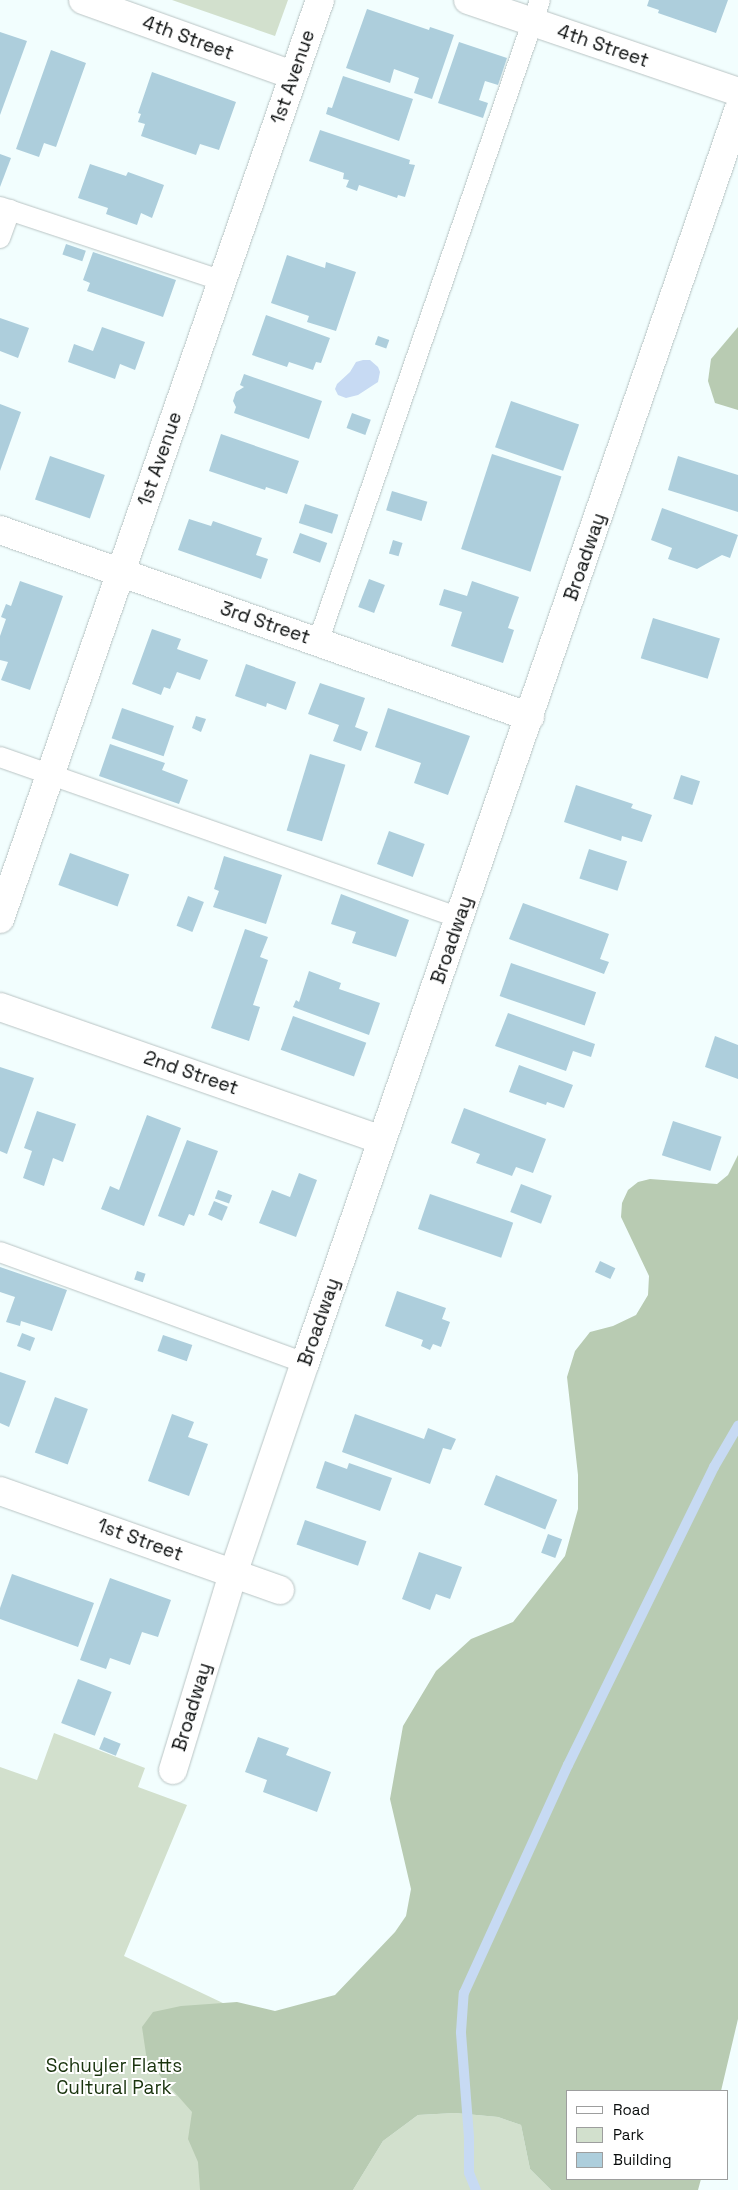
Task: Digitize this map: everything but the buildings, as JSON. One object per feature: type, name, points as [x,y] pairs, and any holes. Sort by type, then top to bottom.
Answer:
[{"type":"street","name":"4th Street","points":[[83,0],[293,75]]},
{"type":"street","name":"1st Avenue","points":[[0,919],[320,0]]},
{"type":"street","name":"4th Street","points":[[468,0],[537,11],[738,92]]},
{"type":"street","name":"Broadway","points":[[173,1770],[233,1574],[304,1363],[530,717],[738,111]]},
{"type":"street","name":"3rd Street","points":[[0,530],[530,717]]},
{"type":"street","name":"2nd Street","points":[[0,1007],[381,1140]]},
{"type":"street","name":"1st Street","points":[[0,1491],[280,1590]]},
{"type":"lane","points":[[318,642],[537,11]]},
{"type":"lane","points":[[0,238],[5,208],[222,281]]},
{"type":"lane","points":[[0,757],[460,918]]},
{"type":"lane","points":[[0,1252],[304,1363]]},
{"type":"green space","points":[[172,0],[288,0],[275,36]]},
{"type":"green space","points":[[738,327],[738,410],[715,403],[708,381],[711,359]]},
{"type":"green space","points":[[738,1155],[738,2019],[721,2090],[566,2090],[566,2180],[701,2180],[698,2190],[551,2190],[530,2169],[521,2125],[498,2117],[455,2113],[418,2115],[383,2141],[353,2190],[200,2190],[198,2162],[188,2139],[192,2112],[147,2061],[142,2027],[153,2012],[181,2006],[237,2002],[275,2011],[335,1995],[395,1932],[406,1916],[411,1889],[390,1799],[403,1726],[436,1671],[471,1639],[513,1622],[565,1556],[578,1509],[578,1475],[567,1377],[575,1351],[590,1332],[613,1326],[636,1315],[648,1295],[649,1276],[621,1217],[622,1203],[628,1190],[638,1182],[650,1179],[717,1184],[728,1175]]},
{"type":"green space","name":"Schuyler Flatts Cultural Park","points":[[54,1733],[145,1768],[138,1787],[187,1805],[124,1956],[322,2050],[271,2190],[0,2190],[0,1767],[37,1780]]},
{"type":"green space","points":[[455,2113],[498,2117],[521,2125],[530,2169],[551,2190],[353,2190],[383,2141],[418,2115]]},
{"type":"water","points":[[370,360],[378,367],[380,372],[378,382],[358,395],[346,398],[338,395],[335,389],[337,384],[350,372],[356,362]]},
{"type":"waterway","points":[[476,2190],[469,2173],[469,2137],[461,2032],[464,1993],[568,1765],[714,1467],[738,1426]]}]
